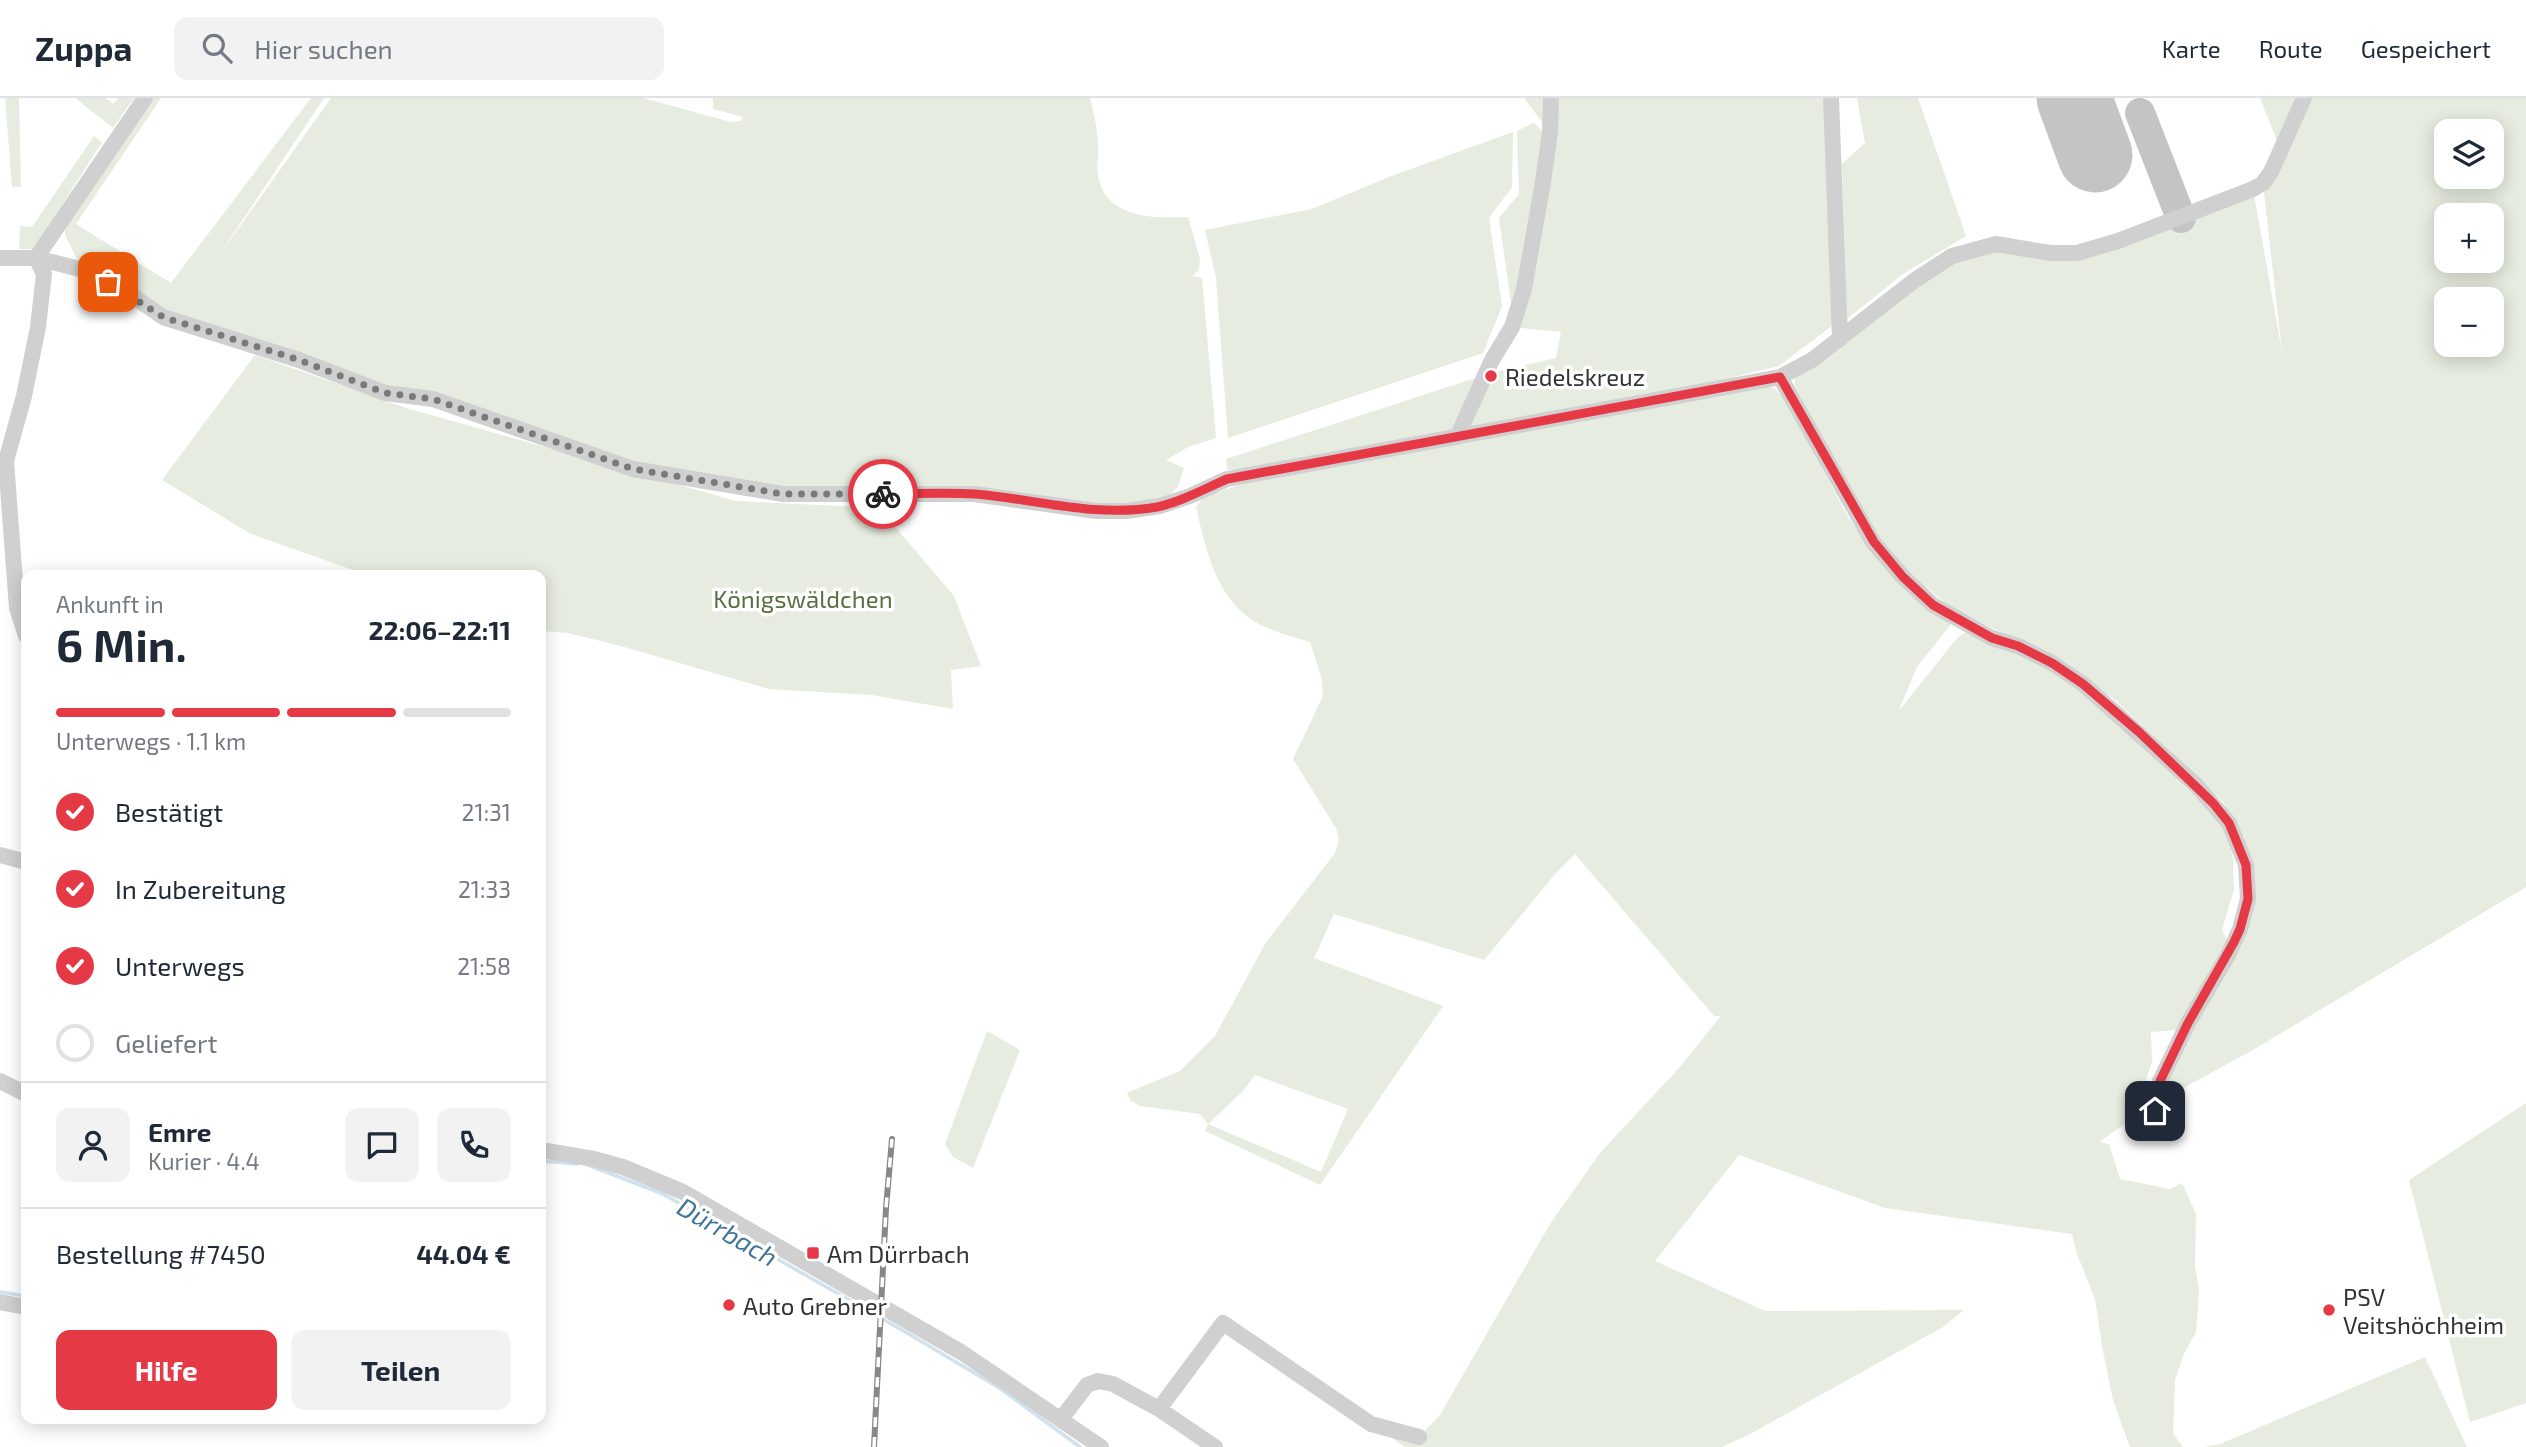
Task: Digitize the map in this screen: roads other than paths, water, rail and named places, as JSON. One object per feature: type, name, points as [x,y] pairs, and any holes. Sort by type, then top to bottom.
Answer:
[{"type":"street","points":[[36,258],[145,98]]},
{"type":"street","points":[[1457,437],[1492,360],[1512,327],[1524,289],[1544,182],[1551,98]]},
{"type":"street","points":[[1831,98],[1840,339]]},
{"type":"street","points":[[0,258],[36,258],[88,271],[127,292],[163,317],[299,360],[385,393],[433,399],[633,469],[783,494],[974,494],[1096,510],[1126,511],[1160,506],[1227,479],[1780,377],[1812,360],[1915,280],[1952,256],[1996,244],[2050,253],[2077,253],[2130,237],[2253,189],[2263,183],[2271,172],[2304,98]]},
{"type":"street","points":[[21,618],[6,461],[24,396],[38,327],[44,274],[36,258]]},
{"type":"street","points":[[1780,377],[1874,542],[1903,577],[1933,605],[1992,638],[2018,646],[2052,663],[2083,684],[2195,784],[2229,823],[2246,865],[2248,899],[2232,947],[2188,1023],[2160,1081],[2155,1111]]},
{"type":"street","points":[[0,855],[21,861]]},
{"type":"street","points":[[0,1081],[21,1092]]},
{"type":"street","points":[[546,1151],[623,1167],[683,1192],[961,1352],[1101,1447]]},
{"type":"street","points":[[0,1302],[21,1306]]},
{"type":"street","points":[[1159,1409],[1223,1322],[1371,1424],[1419,1437]]},
{"type":"street","points":[[1061,1419],[1087,1385],[1098,1381],[1113,1384],[1159,1409],[1215,1447]]},
{"type":"waterway","name":"Dürrbach","points":[[546,1161],[577,1164]]},
{"type":"waterway","name":"Dürrbach","points":[[588,1165],[663,1194],[909,1334],[1001,1389],[1080,1447]]},
{"type":"waterway","name":"Dürrbach","points":[[0,1292],[21,1295]]},
{"type":"railway","points":[[874,1447],[892,1139]]},
{"type":"place","name":"Riedelskreuz","points":[[1491,376]]},
{"type":"place","name":"Am Dürrbach","points":[[813,1253]]},
{"type":"place","name":"Auto Grebner","points":[[729,1305]]},
{"type":"place","name":"PSV Veitshöchheim","points":[[2329,1310]]},
{"type":"park label","name":"Königswäldchen","points":[[803,598]]}]
